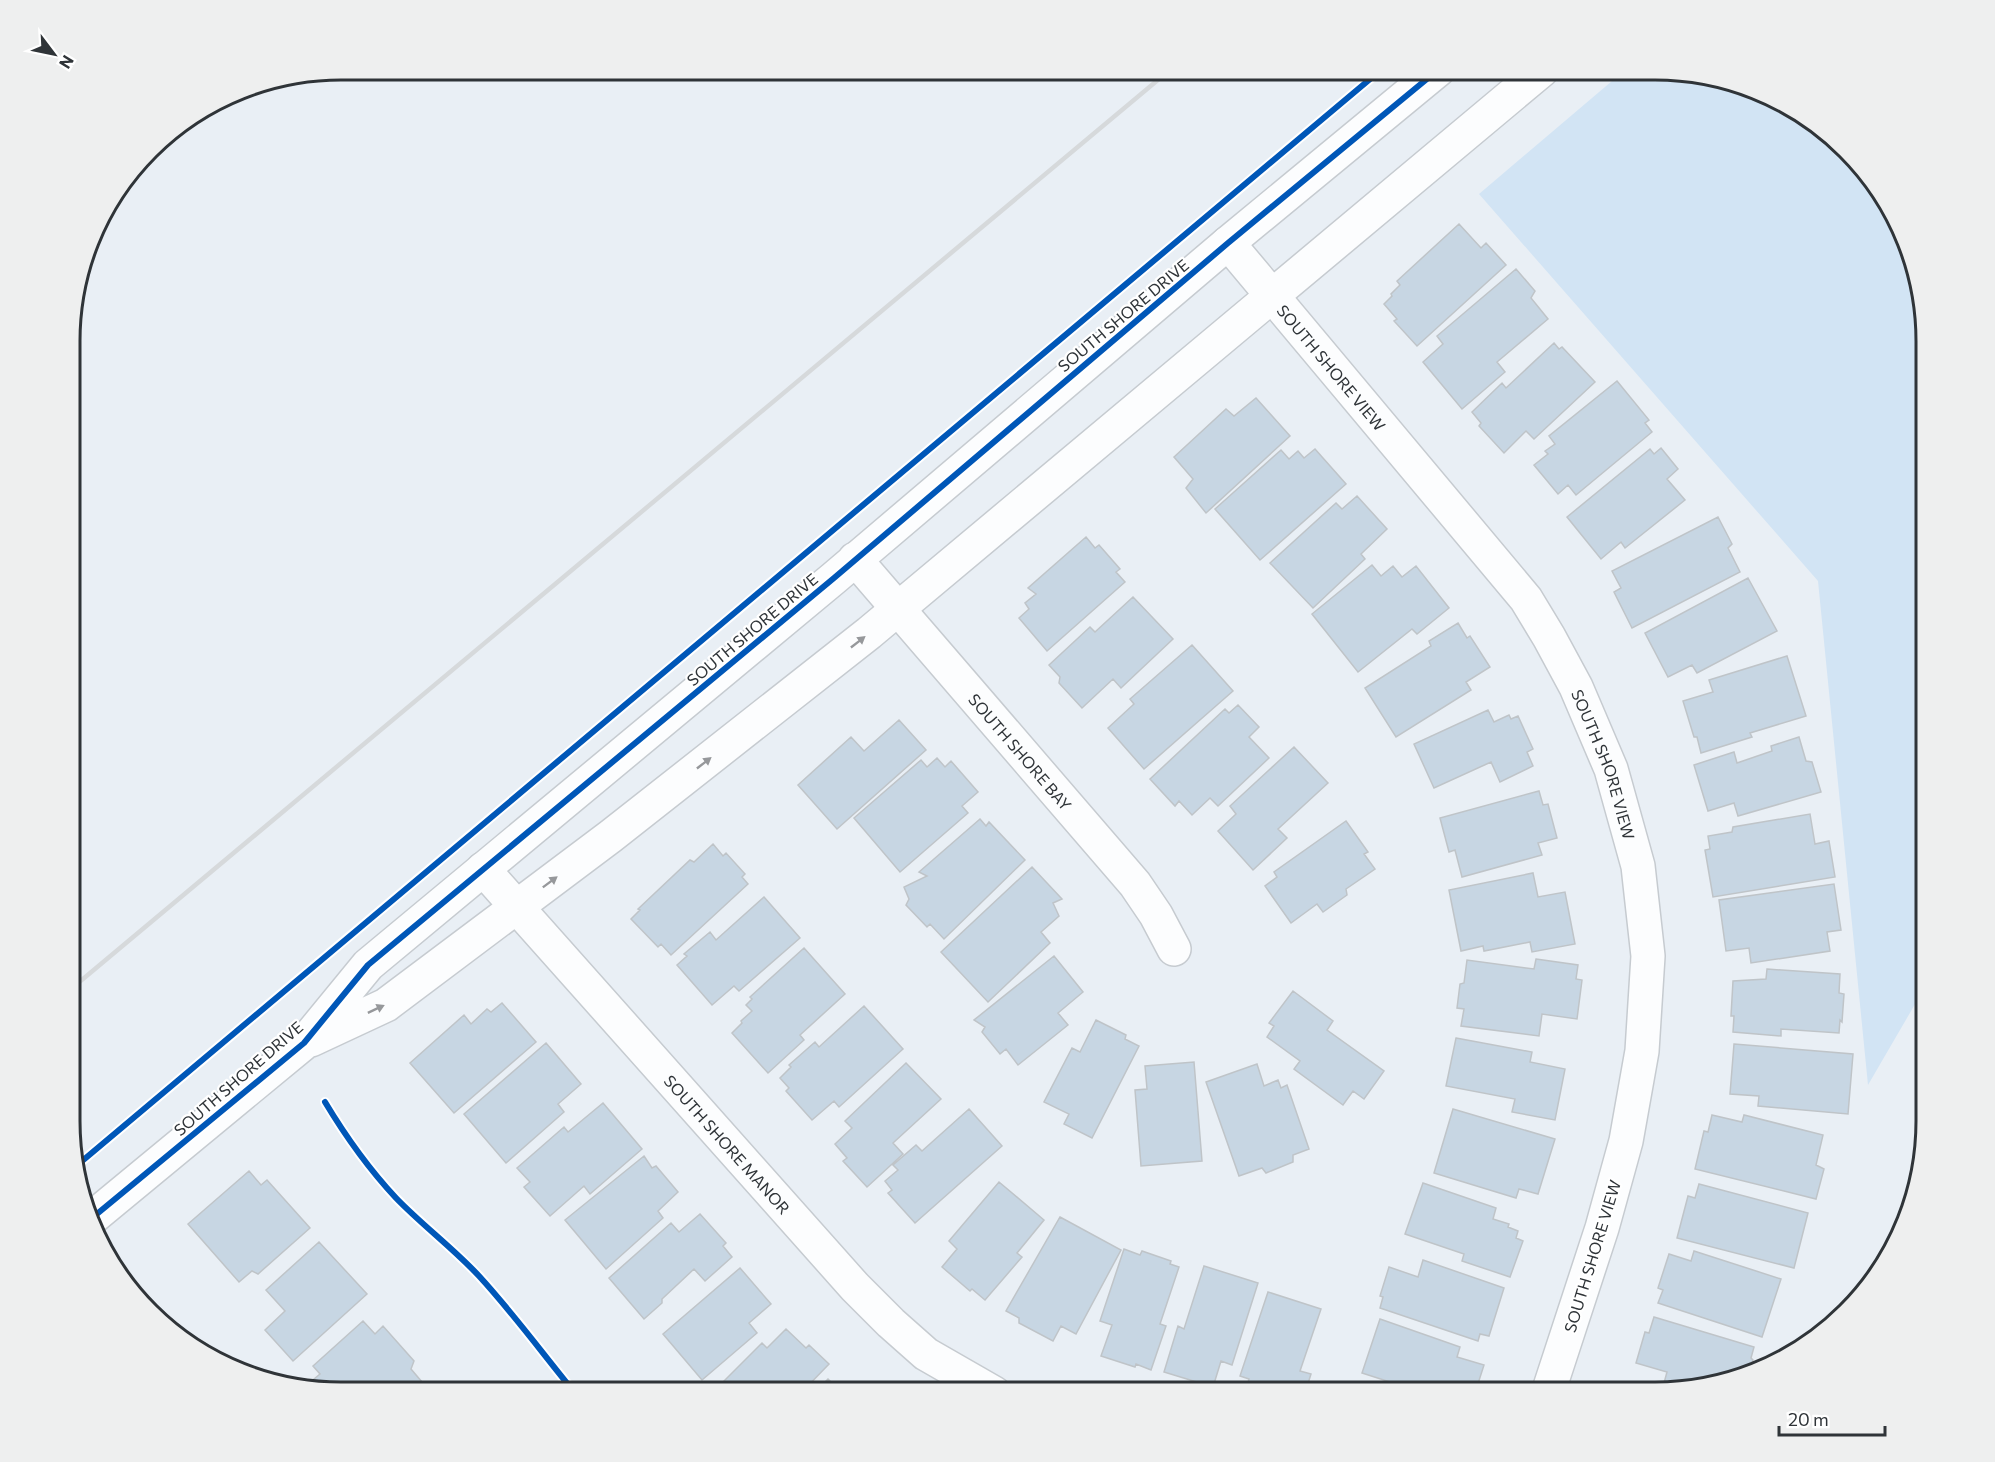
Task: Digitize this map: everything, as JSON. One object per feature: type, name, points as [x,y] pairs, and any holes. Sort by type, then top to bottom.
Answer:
[{"type":"street","name":"SOUTH SHORE DRIVE","points":[[96,1215],[304,1043],[368,965],[855,559],[1228,243],[1426,80]]},
{"type":"street","name":"SOUTH SHORE DRIVE","points":[[304,1043],[386,1005],[620,829],[898,609],[1529,80]]},
{"type":"street","name":"SOUTH SHORE VIEW","points":[[1228,243],[1526,600],[1550,637],[1576,687],[1611,769],[1638,866],[1648,956],[1642,1051],[1626,1142],[1602,1228],[1552,1382]]},
{"type":"street","name":"SOUTH SHORE BAY","points":[[855,559],[1136,884],[1174,949]]},
{"type":"street","name":"SOUTH SHORE MANOR","points":[[483,869],[855,1287],[926,1354],[975,1382]]},
{"type":"shaded area","points":[[1613,80],[1672,80],[1739,93],[1785,114],[1814,133],[1862,181],[1881,210],[1896,240],[1907,273],[1916,340],[1916,1002],[1868,1085],[1818,581],[1479,194]]},
{"type":"building","points":[[1459,224],[1481,248],[1486,243],[1506,265],[1417,346],[1394,321],[1397,319],[1384,304],[1400,285],[1397,281]]},
{"type":"building","points":[[1516,269],[1535,291],[1531,298],[1548,319],[1497,362],[1505,372],[1462,409],[1423,362],[1443,344],[1437,336]]},
{"type":"building","points":[[1554,343],[1559,349],[1562,347],[1595,382],[1534,439],[1526,431],[1504,453],[1479,426],[1481,423],[1472,412],[1502,383],[1506,388]]},
{"type":"building","points":[[1617,381],[1649,420],[1645,423],[1652,432],[1576,495],[1568,485],[1558,494],[1534,465],[1548,454],[1545,451],[1555,444],[1549,436]]},
{"type":"building","points":[[1256,398],[1290,436],[1206,513],[1186,488],[1193,479],[1174,457],[1226,409],[1234,416]]},
{"type":"building","points":[[1661,448],[1678,469],[1667,479],[1685,500],[1625,548],[1621,542],[1601,559],[1567,517],[1650,449],[1654,454]]},
{"type":"building","points":[[1315,449],[1346,484],[1260,560],[1215,509],[1281,450],[1289,459],[1298,451],[1304,458]]},
{"type":"building","points":[[1357,496],[1387,529],[1361,554],[1365,559],[1313,608],[1270,563],[1336,503],[1342,509]]},
{"type":"building","points":[[1718,517],[1732,544],[1728,548],[1740,572],[1632,628],[1614,592],[1621,588],[1612,571]]},
{"type":"building","points":[[1086,537],[1095,548],[1099,545],[1120,569],[1116,572],[1125,582],[1047,651],[1019,618],[1029,609],[1025,603],[1036,594],[1028,588]]},
{"type":"building","points":[[1372,565],[1381,576],[1393,566],[1402,577],[1416,566],[1449,608],[1417,634],[1412,629],[1358,672],[1312,614]]},
{"type":"building","points":[[1748,578],[1777,631],[1697,673],[1692,665],[1668,677],[1645,633]]},
{"type":"building","points":[[1133,597],[1173,639],[1121,688],[1113,679],[1082,708],[1059,683],[1060,677],[1049,665],[1090,627],[1095,632]]},
{"type":"building","points":[[1458,623],[1467,638],[1470,636],[1490,667],[1466,682],[1471,690],[1396,737],[1365,688],[1431,646],[1429,641]]},
{"type":"building","points":[[1192,645],[1233,691],[1144,769],[1108,728],[1134,704],[1130,699]]},
{"type":"building","points":[[1787,656],[1806,716],[1750,733],[1752,737],[1701,753],[1683,701],[1713,692],[1709,680]]},
{"type":"building","points":[[1238,705],[1259,727],[1249,737],[1269,758],[1218,806],[1210,798],[1192,815],[1179,801],[1175,806],[1150,779],[1225,709],[1229,713]]},
{"type":"building","points":[[1488,710],[1494,722],[1509,715],[1511,719],[1518,716],[1533,749],[1527,752],[1533,766],[1500,782],[1491,762],[1434,788],[1414,744]]},
{"type":"building","points":[[899,720],[926,750],[837,829],[798,785],[851,737],[864,751]]},
{"type":"building","points":[[1799,737],[1806,761],[1812,762],[1821,792],[1738,816],[1734,803],[1708,811],[1694,765],[1734,752],[1737,763],[1772,751],[1771,746]]},
{"type":"building","points":[[1294,747],[1328,783],[1278,829],[1287,838],[1253,870],[1218,831],[1236,814],[1230,806]]},
{"type":"building","points":[[937,758],[945,767],[951,761],[978,792],[962,806],[968,813],[900,872],[854,818],[921,760],[927,767]]},
{"type":"building","points":[[1539,791],[1543,805],[1548,804],[1557,838],[1538,843],[1542,855],[1462,877],[1455,850],[1449,852],[1440,818]]},
{"type":"building","points":[[1810,814],[1815,844],[1829,841],[1835,877],[1713,897],[1705,850],[1710,849],[1708,836],[1732,832],[1733,827]]},
{"type":"building","points":[[980,819],[986,826],[989,822],[1025,860],[944,939],[930,924],[927,927],[906,905],[909,899],[904,887],[927,876],[919,872]]},
{"type":"building","points":[[1346,821],[1368,852],[1364,854],[1375,869],[1346,889],[1347,895],[1323,912],[1317,904],[1291,923],[1265,886],[1277,877],[1274,872]]},
{"type":"building","points":[[713,844],[723,856],[726,853],[745,874],[742,877],[748,884],[671,955],[661,944],[658,947],[631,919],[640,910],[638,909],[690,860],[694,862]]},
{"type":"building","points":[[1032,867],[1062,899],[1053,903],[1059,916],[1041,932],[1050,943],[988,1002],[941,952]]},
{"type":"building","points":[[1533,873],[1538,897],[1565,892],[1575,944],[1532,952],[1530,942],[1484,951],[1483,946],[1461,951],[1449,890]]},
{"type":"building","points":[[1834,884],[1841,930],[1827,932],[1830,951],[1751,963],[1749,948],[1726,951],[1719,900]]},
{"type":"building","points":[[764,897],[800,938],[739,991],[734,986],[712,1005],[677,965],[687,956],[684,954],[710,932],[716,940]]},
{"type":"building","points":[[804,948],[845,994],[800,1035],[804,1040],[768,1073],[732,1033],[752,1011],[746,1005],[752,999],[750,997]]},
{"type":"building","points":[[1054,956],[1083,992],[1058,1013],[1068,1025],[1018,1065],[1006,1049],[1000,1054],[982,1032],[985,1027],[974,1020]]},
{"type":"building","points":[[1536,959],[1578,965],[1576,979],[1582,980],[1577,1019],[1542,1014],[1539,1036],[1461,1026],[1464,1009],[1457,1008],[1460,984],[1464,983],[1467,960],[1534,969]]},
{"type":"building","points":[[1767,969],[1840,974],[1839,993],[1844,994],[1839,1033],[1781,1029],[1781,1036],[1733,1032],[1734,1016],[1731,1016],[1733,981],[1766,979]]},
{"type":"building","points":[[1293,991],[1333,1021],[1327,1030],[1384,1071],[1364,1099],[1353,1091],[1343,1105],[1294,1069],[1300,1061],[1267,1037],[1274,1026],[1269,1023]]},
{"type":"building","points":[[502,1003],[536,1042],[454,1113],[410,1063],[464,1015],[471,1024],[487,1009],[491,1012]]},
{"type":"building","points":[[864,1006],[903,1049],[839,1107],[834,1101],[812,1120],[786,1091],[789,1088],[780,1078],[791,1067],[789,1065],[815,1042],[819,1047]]},
{"type":"building","points":[[1096,1020],[1126,1035],[1125,1039],[1139,1046],[1092,1138],[1064,1124],[1069,1114],[1044,1102],[1072,1048],[1080,1052]]},
{"type":"building","points":[[1456,1038],[1532,1052],[1530,1062],[1565,1069],[1555,1120],[1512,1112],[1515,1099],[1446,1086]]},
{"type":"building","points":[[546,1043],[581,1084],[558,1104],[564,1112],[506,1163],[464,1114]]},
{"type":"building","points":[[1734,1044],[1853,1054],[1848,1114],[1758,1106],[1759,1096],[1730,1094]]},
{"type":"building","points":[[1194,1062],[1202,1161],[1141,1166],[1135,1090],[1147,1089],[1145,1066]]},
{"type":"building","points":[[906,1063],[941,1099],[893,1143],[903,1154],[867,1187],[843,1161],[847,1158],[835,1144],[852,1128],[845,1121]]},
{"type":"building","points":[[1257,1064],[1264,1086],[1278,1080],[1281,1088],[1287,1085],[1309,1149],[1293,1155],[1293,1162],[1266,1173],[1262,1168],[1239,1176],[1206,1082]]},
{"type":"building","points":[[603,1103],[642,1149],[590,1194],[584,1186],[550,1216],[524,1187],[530,1182],[517,1168],[564,1127],[568,1132]]},
{"type":"building","points":[[969,1109],[1002,1146],[915,1223],[888,1193],[892,1190],[885,1181],[898,1170],[893,1165],[916,1145],[922,1151]]},
{"type":"building","points":[[1453,1109],[1555,1139],[1538,1194],[1519,1189],[1516,1198],[1434,1173]]},
{"type":"building","points":[[1712,1115],[1742,1122],[1744,1115],[1823,1135],[1816,1165],[1824,1169],[1816,1199],[1695,1169],[1704,1131],[1708,1132]]},
{"type":"building","points":[[644,1156],[652,1168],[656,1166],[678,1192],[658,1211],[663,1218],[606,1269],[565,1220]]},
{"type":"building","points":[[249,1171],[261,1185],[267,1180],[310,1228],[258,1274],[252,1271],[239,1282],[188,1224]]},
{"type":"building","points":[[999,1182],[1044,1220],[1017,1253],[1022,1257],[985,1300],[972,1289],[970,1291],[942,1267],[957,1249],[949,1241]]},
{"type":"building","points":[[1423,1183],[1496,1208],[1493,1219],[1509,1224],[1508,1227],[1518,1231],[1516,1238],[1523,1241],[1510,1277],[1462,1261],[1464,1254],[1405,1234]]},
{"type":"building","points":[[1699,1184],[1808,1213],[1794,1268],[1677,1238],[1688,1196],[1695,1198]]},
{"type":"building","points":[[700,1214],[726,1243],[723,1246],[732,1257],[705,1281],[694,1269],[644,1319],[609,1278],[671,1223],[679,1232]]},
{"type":"building","points":[[1060,1217],[1121,1250],[1076,1334],[1061,1326],[1053,1341],[1019,1323],[1019,1318],[1006,1311]]},
{"type":"building","points":[[319,1242],[367,1294],[293,1361],[265,1330],[285,1311],[266,1290]]},
{"type":"building","points":[[1124,1249],[1140,1255],[1142,1251],[1171,1261],[1170,1264],[1179,1267],[1160,1324],[1166,1326],[1151,1370],[1101,1356],[1112,1325],[1100,1321]]},
{"type":"building","points":[[1694,1251],[1781,1279],[1762,1337],[1658,1303],[1663,1290],[1658,1288],[1669,1254],[1691,1261]]},
{"type":"building","points":[[1423,1260],[1504,1288],[1489,1336],[1480,1334],[1478,1341],[1380,1308],[1383,1297],[1380,1296],[1389,1267],[1418,1277]]},
{"type":"building","points":[[1204,1266],[1258,1283],[1232,1365],[1221,1361],[1215,1382],[1197,1382],[1164,1372],[1178,1326],[1184,1329]]},
{"type":"building","points":[[740,1268],[771,1304],[749,1323],[757,1333],[702,1380],[663,1334]]},
{"type":"building","points":[[1268,1292],[1321,1309],[1300,1371],[1311,1374],[1308,1382],[1248,1382],[1249,1379],[1240,1376]]},
{"type":"building","points":[[1654,1317],[1754,1347],[1752,1364],[1722,1374],[1664,1382],[1667,1372],[1636,1363],[1645,1332],[1649,1333]]},
{"type":"building","points":[[1380,1319],[1460,1347],[1457,1357],[1484,1365],[1479,1382],[1390,1382],[1362,1373]]},
{"type":"building","points":[[363,1321],[375,1334],[383,1326],[414,1361],[411,1369],[422,1382],[312,1381],[320,1374],[313,1366]]},
{"type":"building","points":[[786,1329],[806,1348],[809,1345],[829,1364],[812,1382],[723,1382],[762,1343],[767,1348]]},
{"type":"railway","points":[[80,981],[1158,80]]},
{"type":"cycle path","points":[[83,1160],[1369,80]]},
{"type":"cycle path","points":[[96,1215],[304,1043],[368,965],[834,578],[1228,243],[1426,80]]},
{"type":"cycle path","points":[[325,1102],[358,1152],[386,1187],[479,1276],[566,1382]]}]
